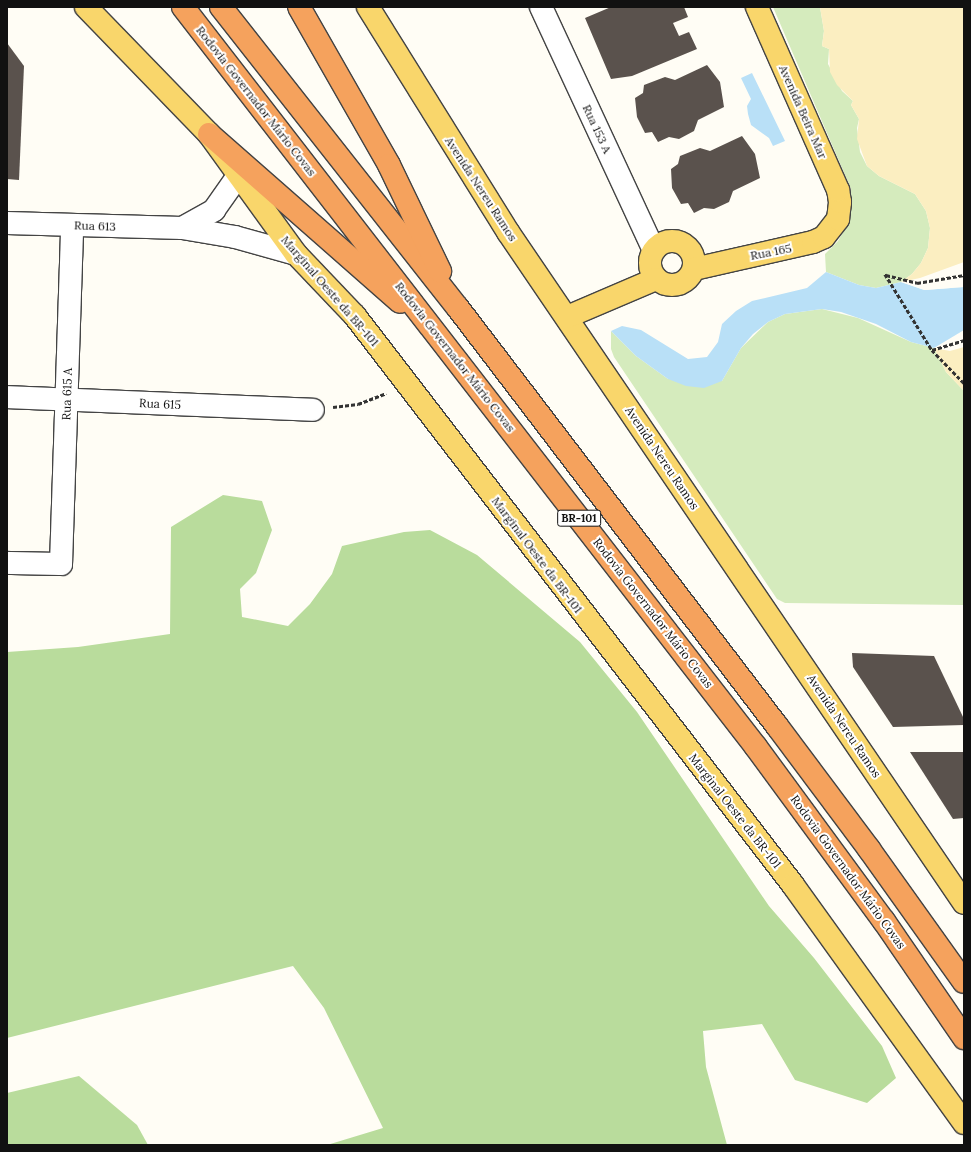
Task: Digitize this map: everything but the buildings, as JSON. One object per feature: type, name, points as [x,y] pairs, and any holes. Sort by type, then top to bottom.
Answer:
[{"type":"highway","name":"Rodovia Governador Mário Covas","points":[[183,7],[440,337],[804,810],[964,1038]]},
{"type":"highway","name":"BR-101","points":[[221,7],[458,308],[846,818],[964,982]]},
{"type":"highway","points":[[299,7],[389,165],[458,308]]},
{"type":"highway","points":[[209,134],[440,337]]},
{"type":"main road","name":"Marginal Oeste da BR-101","points":[[86,7],[209,134],[296,254],[355,316],[793,885],[964,1123]]},
{"type":"main road","name":"Avenida Nereu Ramos","points":[[368,7],[462,161],[964,903]]},
{"type":"main road","name":"Avenida Beira Mar","points":[[757,7],[838,190],[840,202],[838,219]]},
{"type":"main road","name":"Rua 165","points":[[694,269],[813,242],[824,237],[838,219]]},
{"type":"main road","points":[[668,241],[684,245],[694,260],[694,269],[690,277],[678,285],[664,284],[656,279],[649,264],[654,250],[668,241]]},
{"type":"main road","points":[[567,317],[656,279]]},
{"type":"street","name":"Rua 153 A","points":[[541,7],[654,250]]},
{"type":"street","points":[[182,228],[214,210],[238,176]]},
{"type":"street","name":"Rua 613","points":[[7,223],[182,228],[235,237],[296,254]]},
{"type":"street","name":"Rua 615 A","points":[[7,563],[61,564],[72,225]]},
{"type":"street","name":"Rua 615","points":[[7,397],[313,410]]},
{"type":"path","points":[[964,274],[917,283],[885,274],[932,350],[964,383]]},
{"type":"path","points":[[932,350],[964,340]]},
{"type":"path","points":[[313,410],[358,404],[385,394],[405,382]]},
{"type":"green space","points":[[773,7],[820,7],[824,31],[822,46],[829,49],[828,64],[842,91],[853,101],[851,105],[859,119],[857,128],[860,152],[867,166],[879,176],[915,194],[926,211],[930,228],[928,248],[921,263],[912,274],[901,282],[876,288],[859,285],[826,272],[825,254],[838,241],[850,220],[851,189]]},
{"type":"green space","points":[[822,309],[858,318],[911,342],[934,348],[946,372],[964,391],[964,605],[785,603],[777,599],[614,357],[611,349],[611,331],[636,356],[668,379],[722,381],[741,348],[768,322],[785,314]]},
{"type":"green space","points":[[223,495],[262,501],[272,530],[256,573],[240,589],[242,617],[288,626],[310,604],[332,574],[342,546],[404,532],[430,530],[477,555],[580,642],[637,712],[769,906],[814,958],[882,1046],[896,1078],[867,1103],[795,1080],[762,1024],[703,1031],[706,1067],[727,1145],[327,1145],[383,1128],[324,1008],[293,966],[7,1038],[7,652],[78,647],[170,634],[171,527]]},
{"type":"green space","points":[[79,1076],[137,1125],[148,1145],[7,1145],[7,1093]]},
{"type":"sand","points":[[820,7],[964,7],[964,262],[920,278],[901,282],[912,274],[921,263],[928,248],[930,228],[926,211],[915,194],[879,176],[867,166],[857,139],[859,119],[851,105],[853,101],[837,85],[830,72],[829,49],[822,46],[824,31]]},
{"type":"sand","points":[[964,347],[964,391],[946,372],[934,348],[950,351]]},
{"type":"water","points":[[752,73],[785,141],[773,146],[769,138],[751,125],[747,106],[751,99],[741,78]]},
{"type":"water","points":[[826,272],[859,285],[876,288],[901,282],[925,290],[964,287],[964,330],[934,348],[911,342],[876,324],[841,312],[822,309],[785,314],[768,322],[753,334],[741,348],[722,381],[704,388],[686,386],[668,379],[636,356],[611,331],[622,326],[641,330],[688,359],[707,357],[718,342],[722,324],[736,311],[752,301],[807,288]]},
{"type":"pier","points":[[905,281],[925,288],[964,287],[924,290],[901,282]]}]
